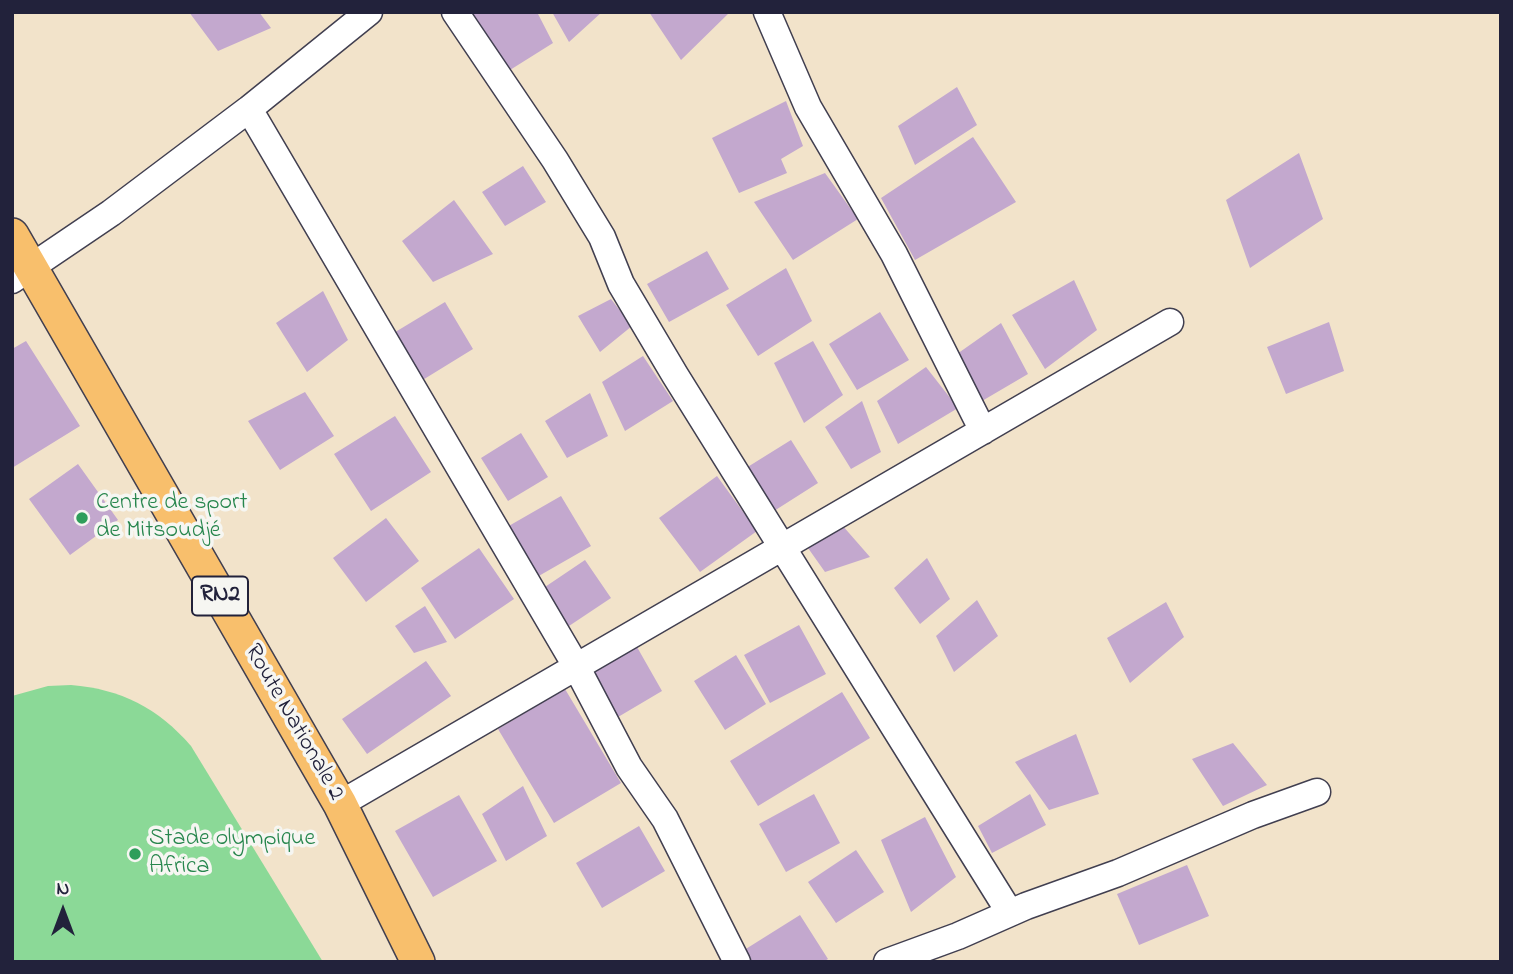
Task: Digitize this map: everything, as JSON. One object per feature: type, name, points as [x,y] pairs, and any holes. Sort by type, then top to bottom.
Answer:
[{"type":"main road","name":"Route Nationale 2","points":[[12,235],[21,273],[340,804],[418,962]]},
{"type":"street","points":[[21,273],[111,213],[249,109],[369,12]]},
{"type":"street","points":[[455,12],[595,226],[621,284],[782,549],[1010,913]]},
{"type":"street","points":[[767,12],[808,107],[894,254],[983,431]]},
{"type":"street","points":[[249,109],[576,666],[629,767],[666,819],[737,962]]},
{"type":"street","points":[[340,804],[1170,322]]},
{"type":"street","points":[[887,962],[1118,873],[1253,815],[1317,792]]},
{"type":"green space","name":"Stade olympique Africa","points":[[71,685],[106,691],[137,703],[165,721],[191,746],[323,962],[12,962],[12,696],[48,686]]},
{"type":"building","points":[[189,12],[259,12],[271,28],[218,51]]},
{"type":"building","points":[[469,12],[537,12],[553,43],[510,70]]},
{"type":"building","points":[[552,12],[602,12],[569,42]]},
{"type":"building","points":[[649,12],[730,12],[681,60]]},
{"type":"building","points":[[957,87],[977,125],[915,165],[898,126]]},
{"type":"building","points":[[786,101],[803,146],[781,159],[787,173],[739,193],[712,138]]},
{"type":"building","points":[[973,137],[1016,202],[915,260],[881,198]]},
{"type":"building","points":[[1299,153],[1323,219],[1250,268],[1226,200]]},
{"type":"building","points":[[523,166],[546,202],[505,226],[482,192]]},
{"type":"building","points":[[825,173],[858,219],[793,260],[754,202]]},
{"type":"building","points":[[454,200],[493,254],[433,282],[402,241]]},
{"type":"building","points":[[707,251],[729,289],[669,322],[647,284]]},
{"type":"building","points":[[786,268],[812,321],[758,356],[726,305]]},
{"type":"building","points":[[1074,280],[1097,330],[1045,369],[1012,315]]},
{"type":"building","points":[[323,291],[348,340],[307,372],[276,323]]},
{"type":"building","points":[[611,299],[632,326],[600,352],[578,316]]},
{"type":"building","points":[[445,302],[473,349],[421,381],[392,334]]},
{"type":"building","points":[[880,312],[909,360],[857,390],[829,344]]},
{"type":"building","points":[[1329,322],[1344,371],[1286,394],[1267,347]]},
{"type":"building","points":[[1001,323],[1028,374],[982,401],[957,354]]},
{"type":"building","points":[[26,341],[80,426],[12,468],[12,349]]},
{"type":"building","points":[[813,341],[843,395],[804,423],[774,363]]},
{"type":"building","points":[[643,356],[673,401],[625,431],[602,382]]},
{"type":"building","points":[[926,367],[958,408],[898,444],[877,401]]},
{"type":"building","points":[[305,392],[334,436],[280,470],[248,421]]},
{"type":"building","points":[[590,393],[608,436],[567,458],[545,421]]},
{"type":"building","points":[[862,401],[881,452],[851,469],[825,427]]},
{"type":"building","points":[[395,416],[431,472],[371,511],[334,454]]},
{"type":"building","points":[[521,433],[548,477],[508,501],[481,458]]},
{"type":"building","points":[[791,440],[818,483],[774,511],[746,468]]},
{"type":"building","points":[[78,464],[118,520],[70,555],[29,499]]},
{"type":"building","points":[[717,476],[757,531],[700,572],[659,518]]},
{"type":"building","points":[[561,496],[591,546],[537,577],[507,527]]},
{"type":"building","points":[[386,518],[419,561],[366,602],[333,558]]},
{"type":"building","points":[[842,525],[870,557],[825,572],[808,548]]},
{"type":"building","points":[[479,548],[514,599],[455,639],[421,588]]},
{"type":"building","points":[[927,558],[950,599],[920,624],[894,588]]},
{"type":"building","points":[[585,560],[611,598],[569,626],[542,589]]},
{"type":"building","points":[[977,600],[998,636],[954,672],[936,636]]},
{"type":"building","points":[[1166,602],[1184,637],[1130,683],[1107,638]]},
{"type":"building","points":[[425,606],[447,642],[414,653],[395,626]]},
{"type":"building","points":[[799,625],[826,674],[770,703],[744,655]]},
{"type":"building","points":[[637,647],[662,691],[613,720],[587,675]]},
{"type":"building","points":[[736,655],[766,704],[725,730],[694,681]]},
{"type":"building","points":[[426,661],[451,696],[367,754],[342,719]]},
{"type":"building","points":[[565,689],[621,783],[554,823],[498,729]]},
{"type":"building","points":[[842,692],[870,738],[758,806],[730,761]]},
{"type":"building","points":[[1076,734],[1099,794],[1049,810],[1015,762]]},
{"type":"building","points":[[1233,743],[1267,785],[1223,806],[1192,759]]},
{"type":"building","points":[[523,786],[547,836],[506,861],[482,814]]},
{"type":"building","points":[[814,794],[840,843],[786,872],[759,824]]},
{"type":"building","points":[[1030,794],[1046,825],[992,853],[978,826]]},
{"type":"building","points":[[459,795],[497,861],[433,897],[395,831]]},
{"type":"building","points":[[925,817],[956,877],[911,912],[881,840]]},
{"type":"building","points":[[639,826],[665,871],[602,908],[576,863]]},
{"type":"building","points":[[856,850],[884,892],[836,923],[808,882]]},
{"type":"building","points":[[1187,865],[1209,916],[1139,945],[1117,894]]},
{"type":"building","points":[[800,915],[828,959],[823,962],[747,962],[741,952]]},
{"type":"place","name":"Centre de sport de Mitsoudjé","points":[[82,518]]},
{"type":"place","name":"Stade olympique Africa","points":[[135,854]]}]
